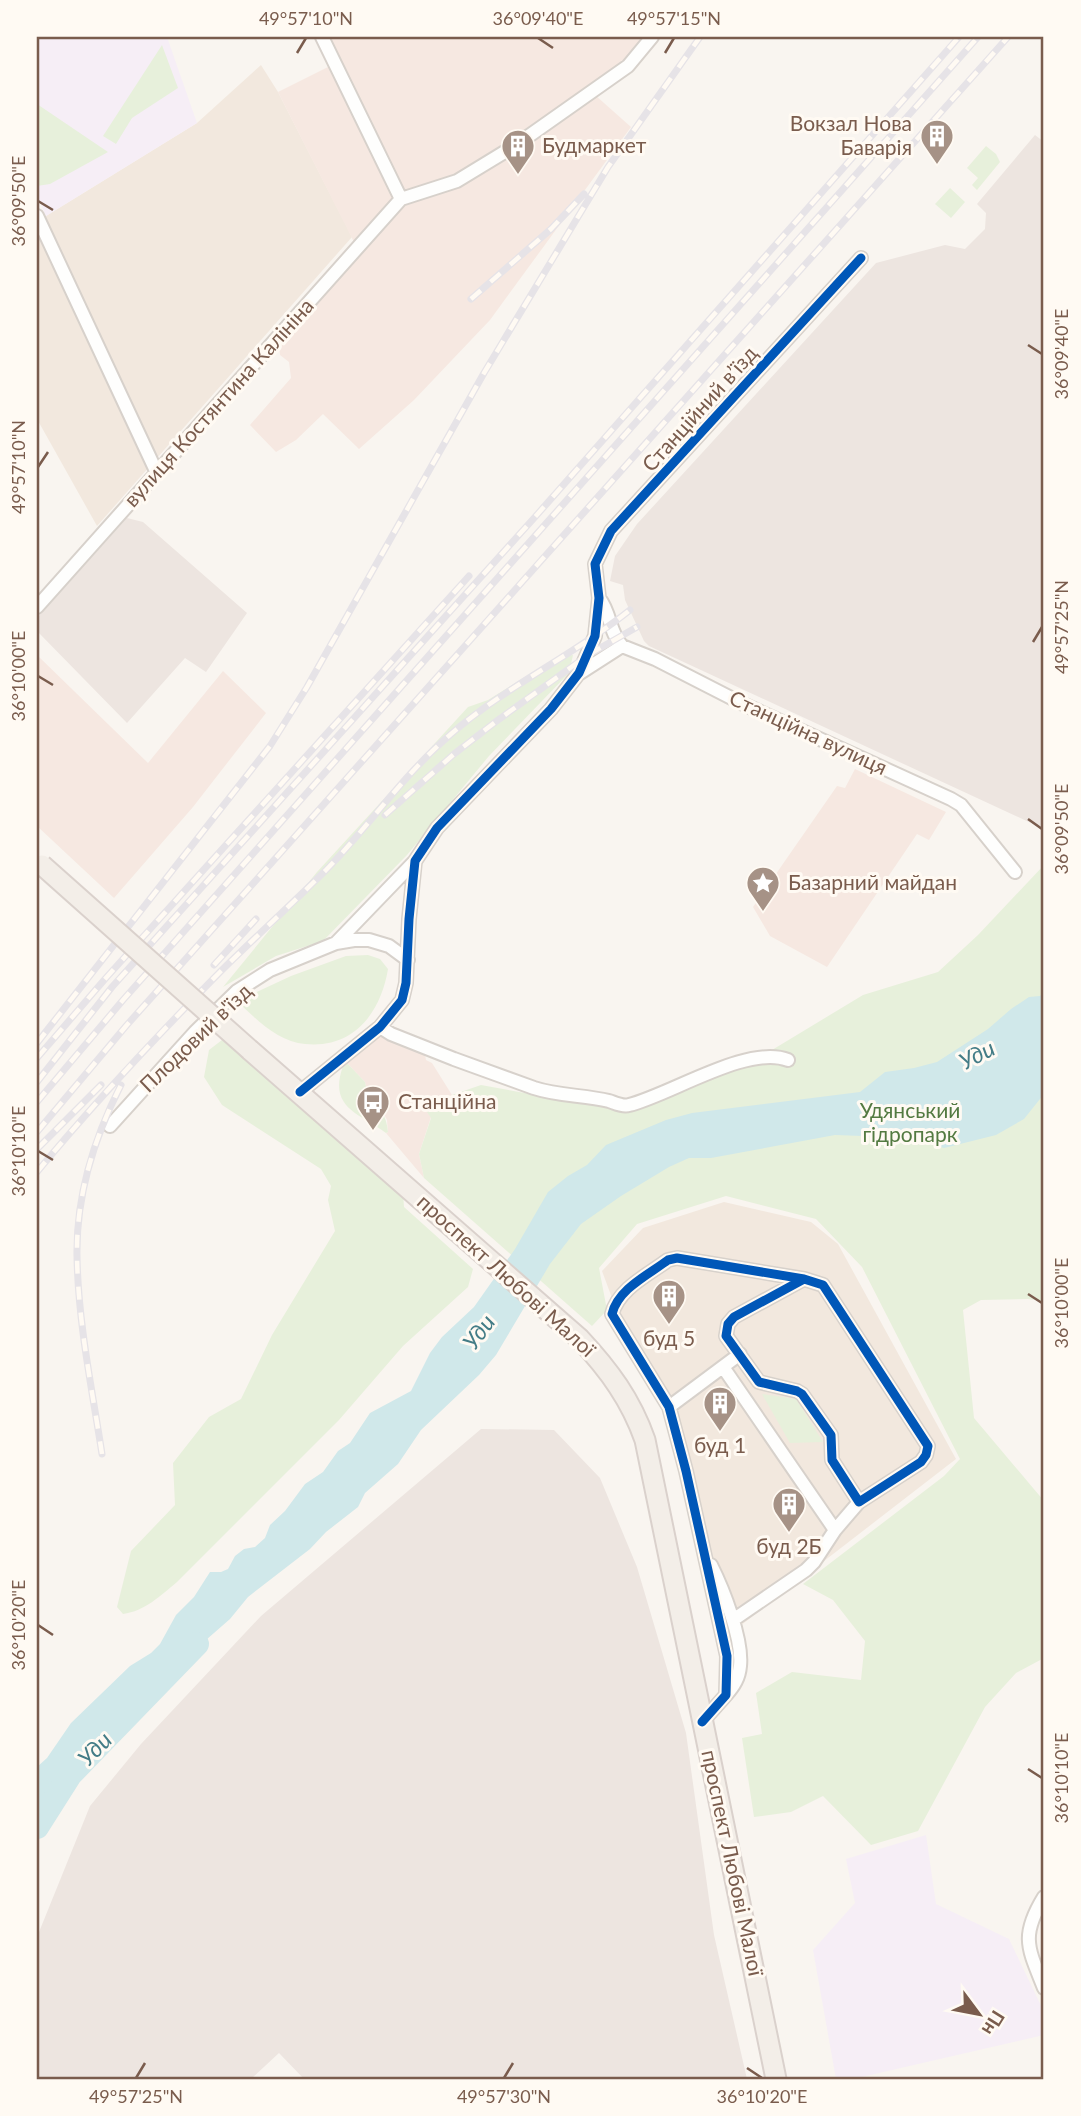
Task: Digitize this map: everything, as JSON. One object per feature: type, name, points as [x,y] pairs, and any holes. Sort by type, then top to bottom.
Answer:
[{"type":"main road","name":"проспект Любові Малої","points":[[40,863],[580,1339],[614,1377],[637,1418],[645,1440],[776,2079]]},
{"type":"street","points":[[322,37],[401,199],[457,181],[516,145],[628,65],[652,37]]},
{"type":"street","name":"вулиця Костянтина Калініна","points":[[37,607],[401,199]]},
{"type":"street","points":[[37,216],[157,473]]},
{"type":"street","name":"Станційний в’їзд","points":[[599,598],[595,564],[611,531],[861,258]]},
{"type":"street","points":[[579,673],[622,646],[615,638],[607,608],[599,598]]},
{"type":"street","points":[[336,943],[415,861],[438,828],[551,709],[579,673],[595,636],[599,598]]},
{"type":"street","name":"Станційна вулиця","points":[[622,646],[951,799],[961,805],[1015,872]]},
{"type":"street","points":[[300,1092],[380,1027],[402,1000],[408,960],[415,861]]},
{"type":"street","name":"Плодовий в'їзд","points":[[110,1126],[195,1032],[237,991],[270,970],[336,943],[369,940],[388,946],[408,960]]},
{"type":"street","points":[[380,1027],[454,1059],[545,1092],[593,1097],[627,1106],[705,1075],[767,1055],[788,1060]]},
{"type":"street","points":[[726,1695],[727,1656],[669,1407],[612,1314],[621,1295],[668,1260],[677,1258],[804,1279],[823,1285],[928,1446],[921,1462],[859,1502],[806,1570],[733,1620]]},
{"type":"street","points":[[804,1279],[734,1317],[728,1324],[726,1336],[759,1382],[802,1394],[831,1435],[832,1460],[859,1502]]},
{"type":"street","points":[[669,1407],[740,1354]]},
{"type":"street","points":[[723,1367],[835,1530]]},
{"type":"street","points":[[702,1546],[721,1584],[733,1620],[741,1663],[735,1684],[702,1722]]},
{"type":"street","points":[[1044,1896],[1031,1919],[1028,1941],[1044,1988]]},
{"type":"shaded area","points":[[37,37],[167,37],[197,123],[46,216],[37,195]]},
{"type":"shaded area","points":[[326,37],[657,37],[595,95],[631,127],[490,320],[414,400],[359,449],[323,414],[296,440],[276,452],[250,425],[291,378],[289,362],[280,355],[279,341],[359,252],[278,92],[338,62]]},
{"type":"shaded area","points":[[261,65],[278,92],[352,237],[97,526],[37,419],[37,224],[197,123]]},
{"type":"shaded area","points":[[1035,135],[1044,142],[1044,829],[649,646],[644,641],[625,600],[623,585],[610,581],[615,556],[637,524],[876,263],[945,245],[965,249],[985,229],[986,213],[977,204]]},
{"type":"shaded area","points":[[127,518],[143,522],[247,613],[206,672],[185,658],[127,723],[37,631],[37,618]]},
{"type":"shaded area","points":[[37,655],[148,763],[223,671],[266,713],[193,807],[114,898],[37,826]]},
{"type":"shaded area","points":[[855,769],[946,812],[929,840],[917,834],[827,967],[770,936],[753,907],[837,786],[845,788]]},
{"type":"shaded area","points":[[380,1027],[424,1050],[426,1060],[432,1063],[452,1095],[428,1112],[431,1117],[419,1154],[424,1178],[386,1133],[387,1120],[375,1098],[367,1091],[365,1082],[347,1063]]},
{"type":"shaded area","points":[[724,1202],[811,1222],[838,1244],[956,1459],[718,1643],[676,1451],[654,1383],[606,1316],[612,1298],[602,1271],[643,1228]]},
{"type":"shaded area","points":[[481,1429],[554,1430],[600,1478],[637,1567],[686,1733],[714,1935],[747,2079],[304,2079],[279,2053],[251,2079],[37,2079],[37,1937],[90,1806],[141,1744],[261,1616]]},
{"type":"shaded area","points":[[926,1835],[936,1904],[1009,1939],[1044,2012],[1044,2035],[853,2079],[836,2079],[813,1950],[855,1903],[846,1859]]},
{"type":"green space","points":[[162,45],[178,88],[132,118],[116,144],[103,136]]},
{"type":"green space","points":[[37,104],[108,152],[50,184],[37,186]]},
{"type":"green space","points":[[986,146],[996,154],[1000,162],[977,190],[972,185],[978,178],[967,168]]},
{"type":"green space","points":[[950,188],[965,202],[951,218],[935,204]]},
{"type":"green space","points":[[573,655],[569,673],[489,756],[407,855],[323,941],[276,956],[223,987],[317,872],[468,707],[488,700],[557,657]]},
{"type":"green space","name":"Удянський гідропарк","points":[[1044,865],[1044,1301],[981,1300],[963,1310],[974,1418],[1044,1501],[1044,1658],[1016,1673],[985,1707],[918,1831],[871,1845],[823,1796],[791,1812],[754,1817],[742,1738],[762,1734],[756,1693],[792,1672],[861,1680],[865,1641],[833,1600],[803,1584],[944,1476],[960,1459],[862,1267],[816,1219],[726,1196],[637,1224],[599,1268],[607,1310],[592,1326],[424,1178],[419,1154],[431,1118],[427,1112],[452,1095],[481,1085],[629,1112],[772,1050],[863,995],[938,972],[978,935]]},
{"type":"green space","points":[[368,955],[380,959],[388,969],[379,1000],[362,1024],[351,1034],[338,1040],[305,1044],[286,1039],[268,1028],[237,1001],[291,976],[346,956]]},
{"type":"green space","points":[[222,1040],[403,1193],[404,1207],[473,1269],[468,1287],[403,1346],[339,1420],[177,1582],[145,1606],[123,1614],[117,1607],[131,1551],[175,1505],[173,1463],[209,1417],[241,1399],[272,1335],[335,1231],[328,1200],[331,1186],[321,1169],[222,1105],[204,1077],[209,1050]]},
{"type":"green space","points":[[347,1063],[365,1082],[367,1091],[384,1115],[388,1132],[357,1114],[343,1100],[339,1080],[343,1066]]},
{"type":"green space","points":[[762,1394],[796,1399],[823,1442],[790,1443]]},
{"type":"water","points":[[1044,992],[1044,1094],[1024,1119],[996,1135],[944,1148],[917,1140],[835,1135],[711,1158],[689,1158],[621,1196],[581,1224],[550,1264],[496,1355],[479,1375],[421,1430],[398,1464],[365,1493],[358,1507],[326,1532],[310,1549],[248,1597],[230,1619],[135,1702],[37,1824],[37,1767],[47,1758],[71,1723],[130,1666],[160,1644],[176,1615],[194,1597],[210,1572],[228,1569],[235,1556],[244,1549],[255,1547],[265,1538],[270,1525],[285,1511],[305,1484],[323,1472],[338,1451],[350,1443],[370,1413],[411,1391],[430,1353],[442,1337],[474,1307],[515,1249],[548,1192],[587,1165],[606,1145],[666,1120],[692,1113],[860,1092],[885,1072],[937,1062],[988,1029],[1029,997],[1040,996]]},
{"type":"waterway","name":"Уди","points":[[37,1827],[70,1775],[197,1644]]},
{"type":"railway","points":[[37,1043],[270,746],[307,687],[484,373],[608,167],[700,37]]},
{"type":"railway","points":[[37,1082],[112,987],[535,517],[959,37]]},
{"type":"railway","points":[[37,1102],[123,1000],[978,37]]},
{"type":"railway","points":[[37,1132],[126,1026],[1008,37]]},
{"type":"railway","points":[[471,299],[551,229],[584,194]]},
{"type":"railway","points":[[37,1058],[469,576]]},
{"type":"railway","points":[[37,1172],[149,1046],[219,973],[326,870],[434,750],[494,701],[586,642],[630,610]]},
{"type":"railway","points":[[385,815],[454,754],[498,720],[588,655],[637,627]]},
{"type":"railway","points":[[214,965],[256,919]]},
{"type":"railway","points":[[37,1149],[101,1085]]},
{"type":"railway","points":[[102,1454],[80,1306],[77,1234],[88,1168],[121,1085]]},
{"type":"cycle path","points":[[300,1092],[380,1027],[402,1000],[406,983],[415,861],[437,828],[551,709],[579,673],[595,636],[599,598],[595,564],[611,531],[861,258]]},
{"type":"cycle path","points":[[702,1722],[726,1695],[727,1656],[669,1407],[612,1314],[620,1297],[635,1283],[668,1260],[677,1258],[804,1279],[823,1285],[928,1446],[921,1462],[859,1502],[832,1460],[831,1435],[802,1394],[759,1382],[726,1336],[728,1324],[734,1317],[804,1279]]},
{"type":"place","name":"Вокзал Нова Баварія","points":[[937,166]]},
{"type":"place","name":"Будмаркет","points":[[518,176]]},
{"type":"place","name":"Базарний майдан","points":[[763,913]]},
{"type":"place","name":"Станційна","points":[[373,1132]]},
{"type":"place","name":"буд 5","points":[[669,1326]]},
{"type":"place","name":"буд 1","points":[[720,1433]]},
{"type":"place","name":"буд 2Б","points":[[789,1534]]}]
